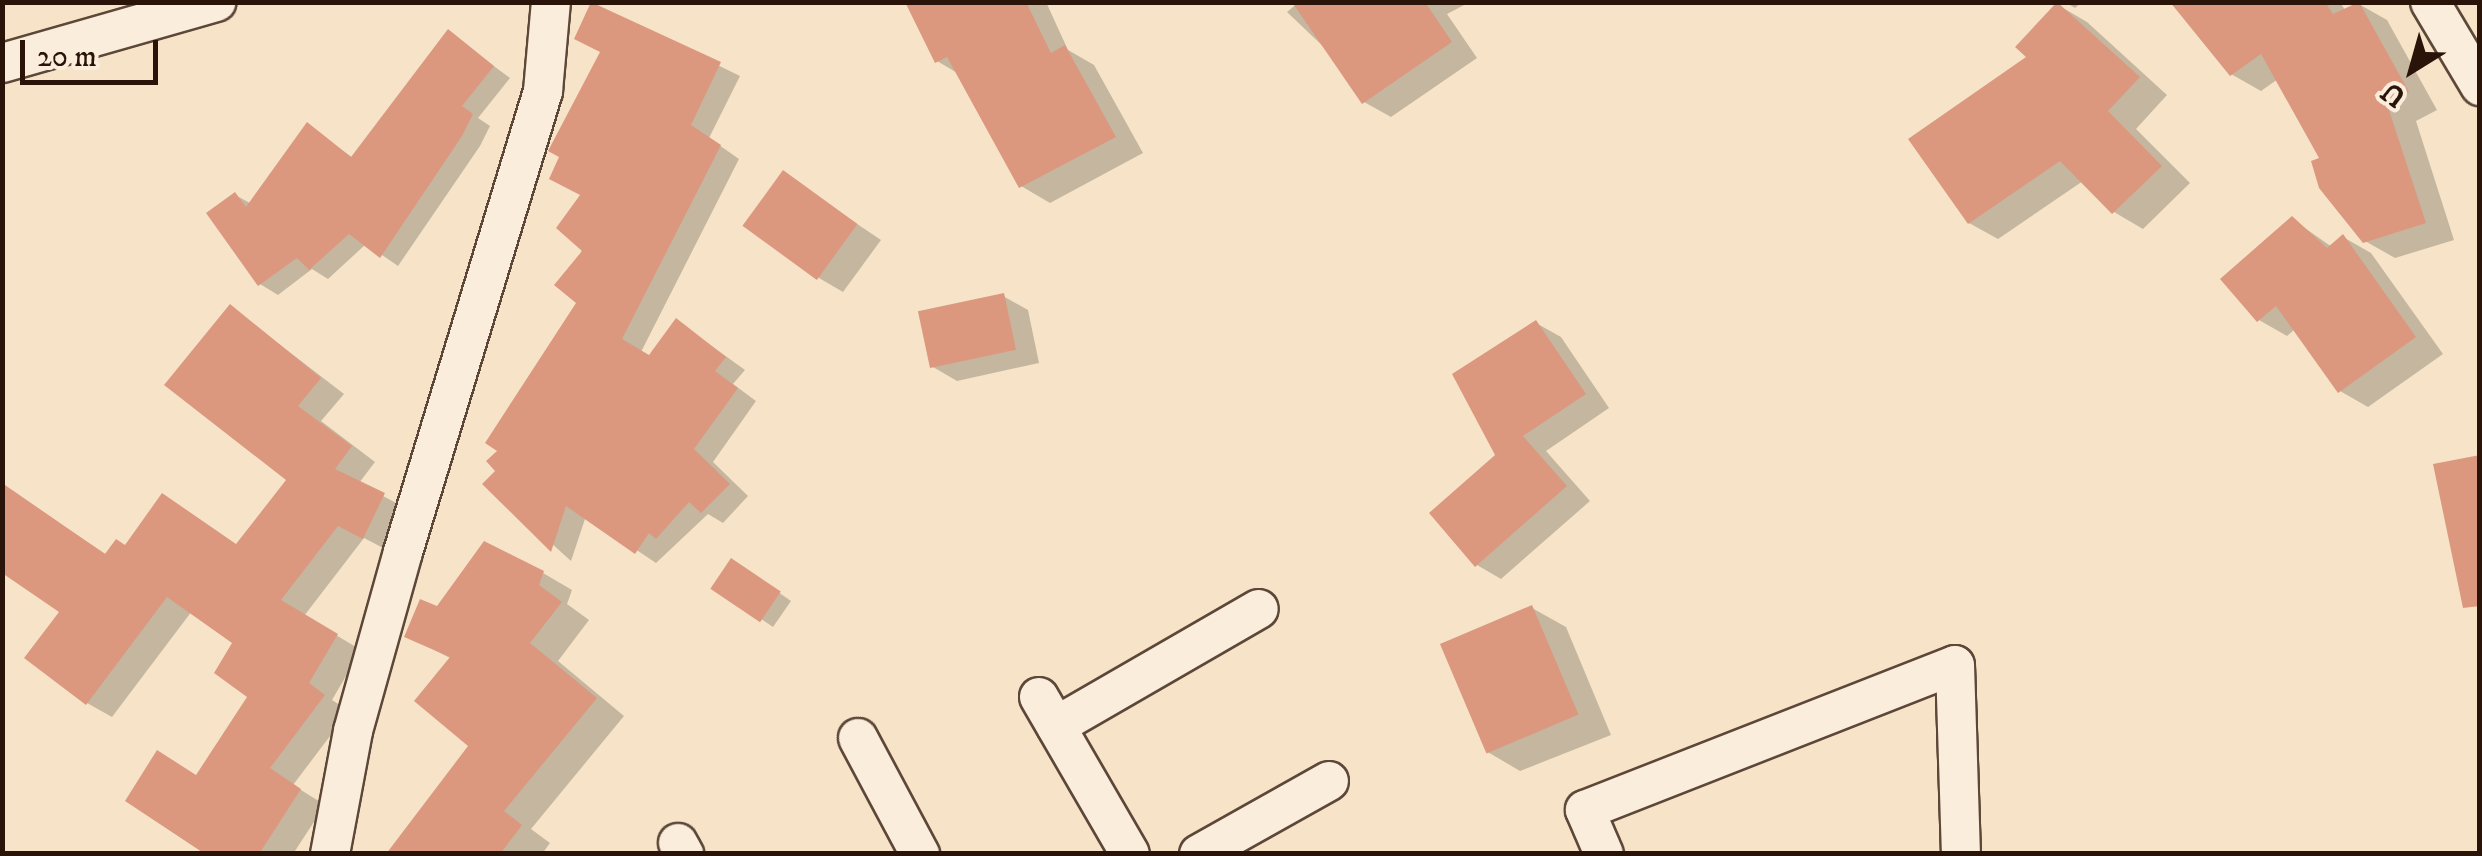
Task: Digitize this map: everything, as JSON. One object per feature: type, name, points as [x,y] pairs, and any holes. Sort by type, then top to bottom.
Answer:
[{"type":"street","points":[[2,64],[216,2]]},
{"type":"street","points":[[330,854],[353,731],[392,588],[544,91],[550,2]]},
{"type":"street","points":[[2430,2],[2480,86]]},
{"type":"street","points":[[1122,850],[1048,712],[1260,610]]},
{"type":"street","points":[[1604,854],[1585,810],[1955,665],[1961,854]]},
{"type":"street","points":[[858,738],[920,854]]},
{"type":"street","points":[[1199,854],[1329,781]]},
{"type":"building","points":[[591,2],[721,62],[691,125],[721,145],[622,339],[649,355],[676,318],[726,357],[715,371],[738,388],[694,449],[730,484],[701,513],[689,502],[656,539],[649,533],[635,554],[566,506],[551,552],[482,484],[495,471],[486,461],[497,451],[485,443],[576,303],[554,285],[582,251],[556,228],[580,195],[549,179],[559,157],[548,151],[600,52],[574,39]]},
{"type":"building","points":[[905,2],[1026,2],[1051,53],[1065,45],[1116,137],[1019,188],[947,57],[935,63]]},
{"type":"building","points":[[1292,2],[1425,2],[1452,42],[1362,104]]},
{"type":"building","points":[[2057,2],[2140,77],[2108,111],[2162,166],[2112,214],[2060,161],[1968,224],[1908,139],[2026,57],[2015,47]]},
{"type":"building","points":[[2170,2],[2325,2],[2333,14],[2359,2],[2409,92],[2387,104],[2426,223],[2363,243],[2319,188],[2311,161],[2319,158],[2261,54],[2230,76]]},
{"type":"building","points":[[448,29],[494,66],[462,106],[473,114],[462,136],[380,258],[349,234],[309,270],[297,258],[258,286],[206,213],[235,192],[246,207],[307,122],[351,157]]},
{"type":"building","points":[[783,170],[857,224],[817,280],[742,226]]},
{"type":"building","points":[[2292,216],[2327,248],[2343,234],[2416,337],[2338,393],[2276,306],[2257,322],[2220,279]]},
{"type":"building","points":[[1004,293],[1016,350],[930,368],[918,311]]},
{"type":"building","points":[[230,304],[321,378],[298,406],[352,446],[335,469],[385,493],[363,539],[338,526],[281,600],[338,634],[309,683],[325,695],[270,768],[301,789],[259,854],[205,854],[125,801],[157,750],[196,775],[247,697],[214,673],[232,643],[167,597],[86,705],[24,658],[59,612],[2,573],[2,483],[105,554],[116,539],[125,545],[162,493],[236,544],[286,480],[164,385]]},
{"type":"building","points":[[1536,320],[1586,394],[1523,436],[1567,486],[1475,567],[1429,513],[1495,455],[1452,374]]},
{"type":"building","points":[[2480,455],[2480,606],[2463,608],[2433,464]]},
{"type":"building","points":[[484,541],[544,571],[539,585],[562,602],[530,643],[597,698],[504,811],[522,825],[500,854],[386,854],[468,746],[414,701],[450,657],[404,637],[420,599],[437,606]]},
{"type":"building","points":[[731,558],[781,592],[760,622],[710,589]]},
{"type":"building","points":[[1532,605],[1578,715],[1486,754],[1440,644]]}]
